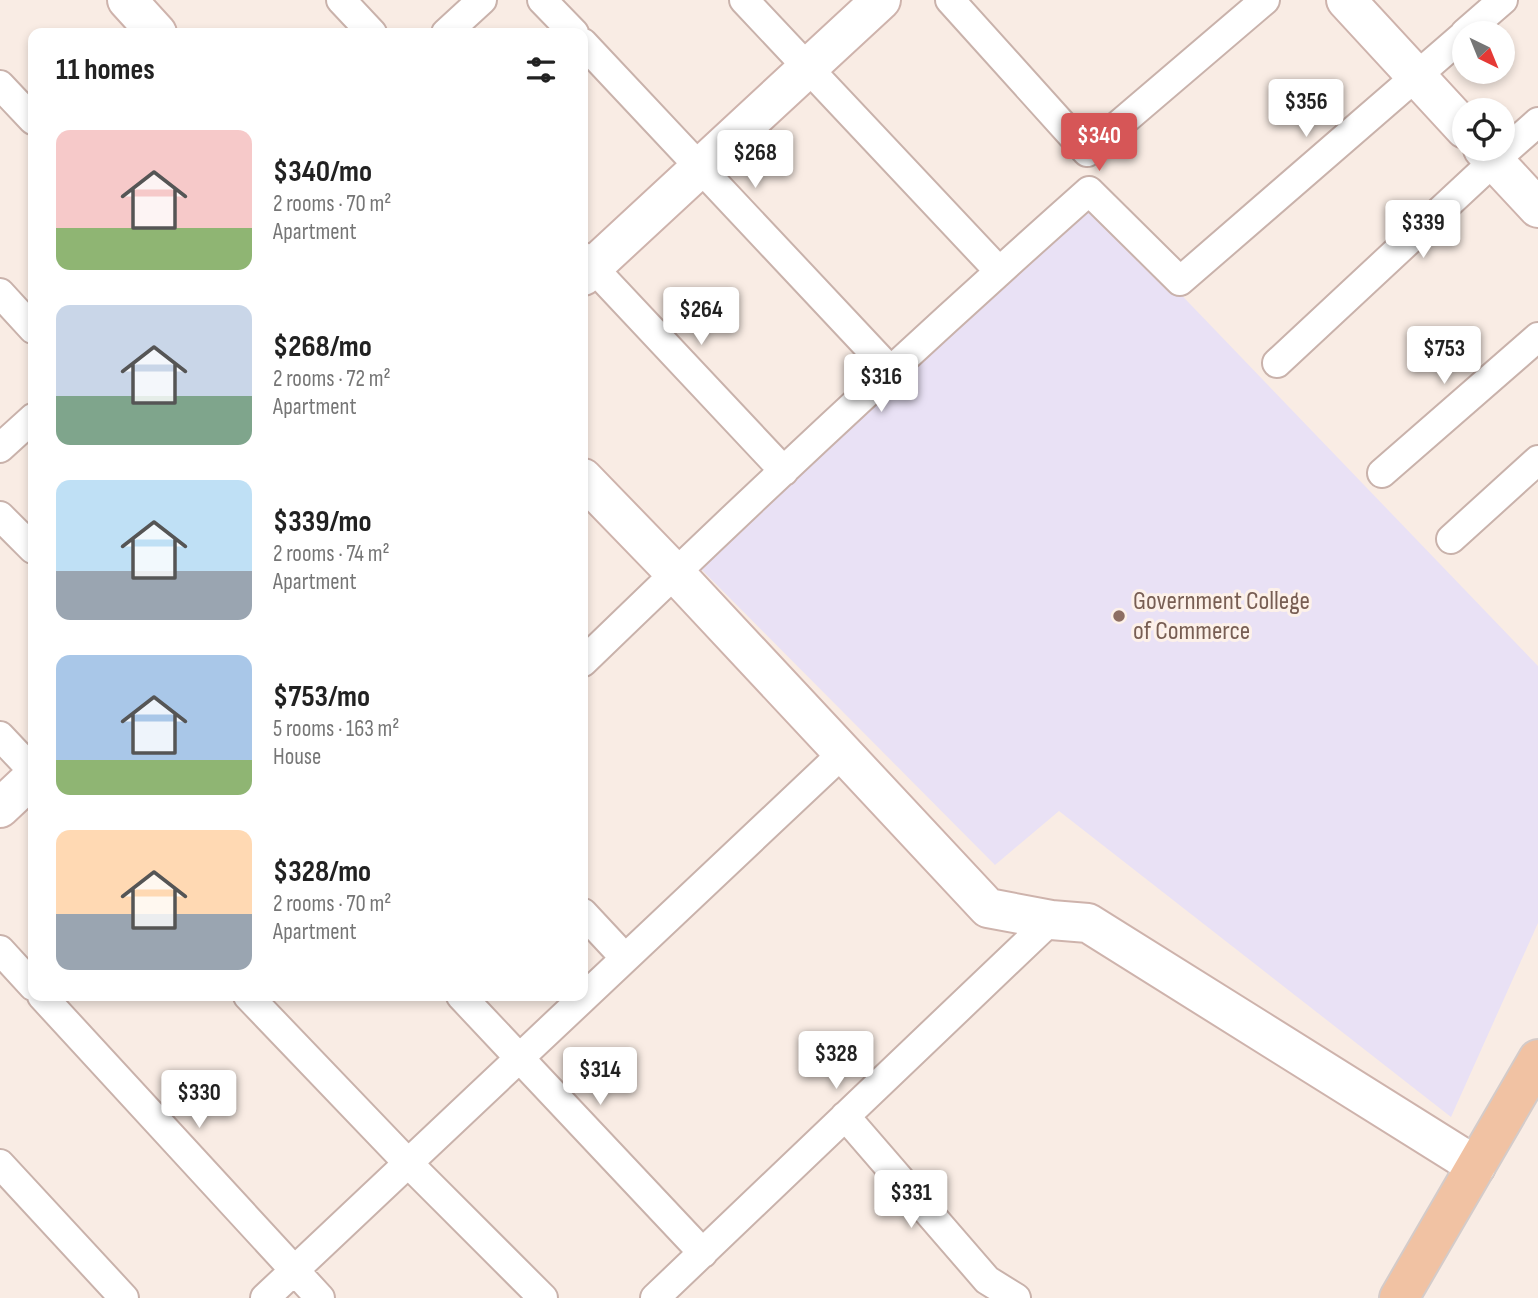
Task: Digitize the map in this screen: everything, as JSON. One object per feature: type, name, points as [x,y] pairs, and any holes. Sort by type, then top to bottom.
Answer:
[{"type":"main road","points":[[1399,1298],[1538,1059]]},
{"type":"street","points":[[127,0],[152,28]]},
{"type":"street","points":[[341,0],[367,28]]},
{"type":"street","points":[[451,28],[482,0]]},
{"type":"street","points":[[542,0],[569,28]]},
{"type":"street","points":[[744,0],[999,271]]},
{"type":"street","points":[[588,264],[701,167],[881,0]]},
{"type":"street","points":[[950,0],[1087,152],[1265,0]]},
{"type":"street","points":[[1346,0],[1452,115]]},
{"type":"street","points":[[1480,21],[1503,0]]},
{"type":"street","points":[[588,657],[891,371],[1089,191],[1180,281],[1452,45]]},
{"type":"street","points":[[588,48],[891,371]]},
{"type":"street","points":[[0,85],[28,115]]},
{"type":"street","points":[[1515,137],[1538,122]]},
{"type":"street","points":[[1277,363],[1483,161]]},
{"type":"street","points":[[1495,161],[1538,208]]},
{"type":"street","points":[[588,268],[784,471]]},
{"type":"street","points":[[0,293],[28,323]]},
{"type":"street","points":[[1382,473],[1538,337]]},
{"type":"street","points":[[0,448],[28,423]]},
{"type":"street","points":[[1451,539],[1538,460]]},
{"type":"street","points":[[588,483],[988,908],[1051,920],[1088,923],[1476,1166]]},
{"type":"street","points":[[0,516],[28,544]]},
{"type":"street","points":[[0,736],[28,766]]},
{"type":"street","points":[[588,993],[843,753]]},
{"type":"street","points":[[0,808],[28,782]]},
{"type":"street","points":[[588,918],[625,958]]},
{"type":"street","points":[[655,1298],[1051,920]]},
{"type":"street","points":[[0,950],[28,981]]},
{"type":"street","points":[[47,1001],[320,1298]]},
{"type":"street","points":[[253,1001],[408,1163],[543,1298]]},
{"type":"street","points":[[466,1001],[702,1253]]},
{"type":"street","points":[[265,1298],[580,1001]]},
{"type":"street","points":[[845,1116],[987,1280],[1016,1298]]},
{"type":"street","points":[[0,1164],[124,1298]]},
{"type":"shaded area","name":"Government College of Commerce","points":[[1093,203],[1538,666],[1538,923],[1451,1117],[1059,811],[995,865],[698,566]]},
{"type":"place","name":"Government College of Commerce","points":[[1119,616]]}]
